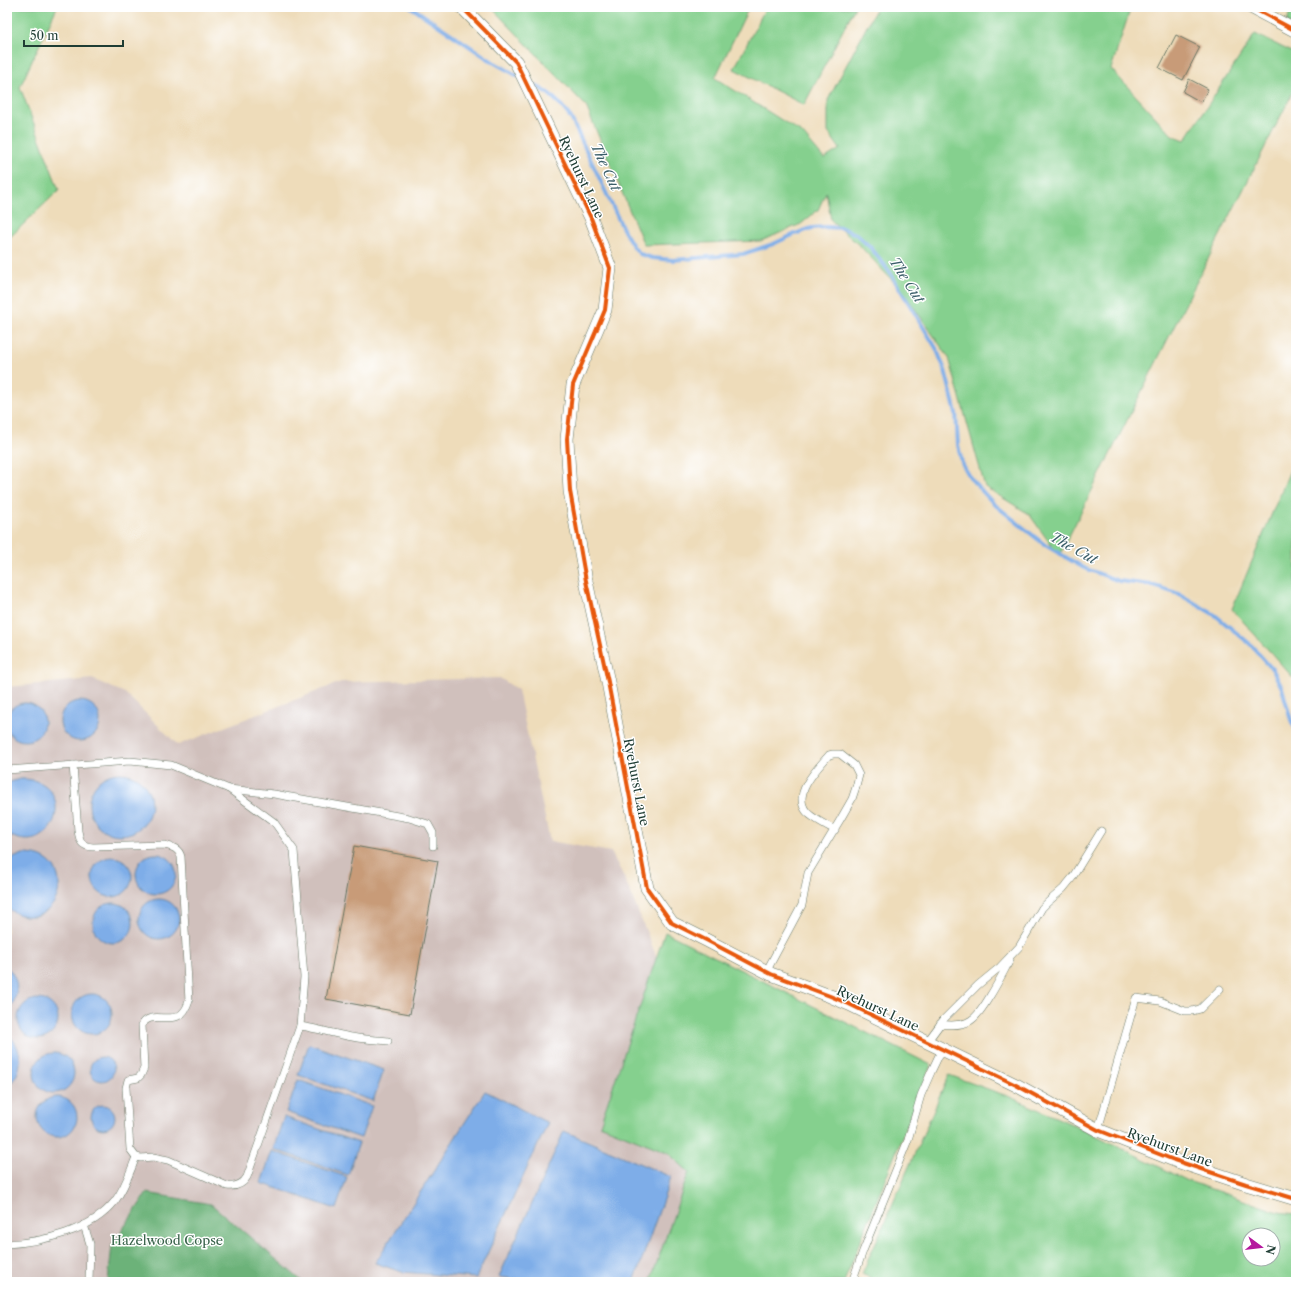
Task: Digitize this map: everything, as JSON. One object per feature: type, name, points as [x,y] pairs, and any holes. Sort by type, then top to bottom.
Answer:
[{"type":"street","name":"Ryehurst Lane","points":[[462,7],[518,65],[591,218],[610,268],[605,310],[573,385],[567,447],[570,491],[585,574],[608,682],[647,888],[672,923],[766,972],[836,998],[1016,1085],[1098,1130],[1174,1160],[1296,1199]]},
{"type":"street","points":[[1251,7],[1296,31]]},
{"type":"lane","points":[[766,972],[802,905],[808,873],[834,830],[852,800],[859,775],[854,765],[840,754],[829,755],[806,783],[802,791],[802,804],[806,812],[834,830]]},
{"type":"lane","points":[[7,770],[130,761],[171,765],[229,789],[274,822],[294,850],[304,977],[300,1026],[245,1181],[233,1187],[227,1186],[168,1160],[153,1157],[136,1157],[130,1149],[126,1088],[128,1080],[138,1078],[144,1068],[142,1026],[144,1022],[151,1018],[176,1018],[182,1015],[187,1008],[189,1001],[181,857],[180,852],[175,848],[164,845],[93,847],[83,844],[80,840],[78,831],[73,766]]},
{"type":"lane","points":[[229,789],[274,794],[408,818],[428,824],[433,833],[433,846]]},
{"type":"lane","points":[[927,1042],[940,1024],[978,985],[1000,967],[1019,947],[1042,908],[1063,890],[1101,831]]},
{"type":"lane","points":[[940,1024],[952,1026],[959,1025],[973,1020],[978,1016],[1014,953]]},
{"type":"lane","points":[[1098,1130],[1136,998],[1160,1001],[1192,1011],[1200,1009],[1220,989]]},
{"type":"lane","points":[[300,1026],[320,1029],[344,1036],[366,1040],[388,1040]]},
{"type":"lane","points":[[852,1282],[908,1140],[921,1095],[942,1050]]},
{"type":"lane","points":[[7,1244],[24,1243],[51,1238],[84,1225],[97,1218],[115,1201],[127,1180],[136,1157]]},
{"type":"lane","points":[[84,1225],[90,1244],[89,1282]]},
{"type":"shaded area","points":[[500,678],[518,690],[550,841],[611,852],[624,877],[657,958],[600,1125],[667,1152],[690,1172],[650,1282],[303,1282],[211,1204],[112,1245],[108,1282],[7,1282],[7,687],[92,679],[125,693],[178,745],[341,682]]},
{"type":"green space","points":[[7,7],[57,7],[20,87],[59,190],[7,240]]},
{"type":"green space","points":[[491,7],[749,7],[715,78],[802,133],[824,159],[840,149],[828,132],[828,100],[877,7],[1131,7],[1111,69],[1172,135],[1185,140],[1255,34],[1296,54],[1296,86],[1059,556],[1029,514],[985,487],[949,358],[904,293],[861,247],[831,220],[826,192],[818,210],[801,224],[761,241],[644,245],[586,106]]},
{"type":"green space","points":[[766,7],[855,7],[804,105],[734,69]]},
{"type":"green space","points":[[1291,7],[1296,7],[1296,27],[1287,23]]},
{"type":"green space","points":[[1296,456],[1296,681],[1232,609]]},
{"type":"green space","points":[[665,932],[931,1065],[844,1282],[650,1282],[689,1172],[667,1152],[600,1125]]},
{"type":"green space","points":[[949,1075],[1010,1097],[1085,1130],[1188,1181],[1278,1212],[1296,1214],[1296,1282],[879,1282],[862,1274]]},
{"type":"green space","name":"Hazelwood Copse","points":[[147,1193],[211,1204],[303,1282],[108,1282],[112,1245]]},
{"type":"water","points":[[80,701],[88,703],[94,707],[98,713],[100,721],[98,729],[94,735],[88,739],[80,741],[72,739],[66,735],[62,729],[60,721],[62,713],[66,707],[72,703]]},
{"type":"water","points":[[21,703],[29,703],[39,708],[43,715],[43,729],[39,736],[29,741],[21,741],[11,736],[9,733],[6,726],[6,718],[11,708],[14,706]]},
{"type":"water","points":[[120,773],[137,778],[142,782],[146,787],[151,804],[146,821],[142,826],[137,830],[120,835],[103,830],[98,826],[94,821],[89,804],[94,787],[98,782],[103,778]]},
{"type":"water","points":[[20,779],[39,782],[50,791],[56,803],[55,817],[49,829],[39,837],[25,840],[7,834],[7,785],[10,782]]},
{"type":"water","points":[[23,854],[40,857],[51,864],[58,874],[59,886],[56,898],[49,908],[39,915],[23,916],[13,912],[7,907],[7,863],[13,858]]},
{"type":"water","points":[[156,854],[164,856],[170,860],[174,866],[176,874],[174,882],[170,888],[164,892],[156,894],[148,892],[142,888],[138,882],[136,874],[138,866],[142,860],[148,856]]},
{"type":"water","points":[[112,857],[120,859],[126,863],[130,869],[132,877],[130,885],[126,891],[120,895],[112,897],[104,895],[98,891],[94,885],[92,877],[94,869],[98,863],[104,859]]},
{"type":"water","points":[[159,899],[167,901],[173,905],[177,911],[179,919],[177,927],[173,933],[167,937],[159,939],[151,937],[145,933],[141,927],[139,919],[141,911],[145,905],[151,901]]},
{"type":"water","points":[[113,903],[127,909],[133,923],[127,937],[113,943],[99,937],[93,923],[99,909]]},
{"type":"water","points":[[7,967],[15,978],[17,989],[14,1001],[7,1012]]},
{"type":"water","points":[[92,994],[100,996],[106,1000],[110,1006],[112,1014],[110,1022],[106,1028],[100,1032],[92,1034],[84,1032],[78,1028],[74,1022],[72,1014],[74,1006],[78,1000],[84,996]]},
{"type":"water","points":[[38,999],[46,1001],[52,1005],[56,1011],[58,1019],[56,1027],[52,1033],[46,1037],[38,1039],[30,1037],[24,1033],[20,1027],[18,1019],[20,1011],[24,1005],[30,1001]]},
{"type":"water","points":[[7,1034],[13,1039],[17,1046],[20,1060],[17,1074],[13,1081],[7,1086]]},
{"type":"water","points":[[309,1044],[384,1070],[373,1101],[298,1075]]},
{"type":"water","points":[[54,1053],[68,1059],[74,1073],[68,1087],[54,1093],[40,1087],[34,1073],[40,1059]]},
{"type":"water","points":[[102,1057],[111,1060],[114,1069],[111,1078],[102,1081],[93,1078],[90,1069],[93,1060]]},
{"type":"water","points":[[298,1080],[372,1106],[361,1138],[286,1112]]},
{"type":"water","points":[[485,1091],[548,1123],[476,1278],[402,1272],[375,1263]]},
{"type":"water","points":[[57,1097],[65,1099],[71,1103],[75,1109],[77,1117],[75,1125],[71,1131],[65,1135],[57,1137],[49,1135],[43,1131],[39,1125],[37,1117],[39,1109],[43,1103],[49,1099]]},
{"type":"water","points":[[103,1105],[112,1108],[115,1117],[112,1126],[103,1129],[94,1126],[91,1117],[94,1108]]},
{"type":"water","points":[[284,1117],[359,1143],[348,1175],[273,1149]]},
{"type":"water","points":[[564,1131],[671,1177],[634,1282],[539,1282],[499,1277]]},
{"type":"water","points":[[272,1151],[347,1177],[336,1209],[261,1183]]},
{"type":"building","points":[[1176,35],[1200,47],[1183,80],[1159,68]]},
{"type":"building","points":[[1189,79],[1208,89],[1201,102],[1183,92]]},
{"type":"building","points":[[354,846],[438,861],[410,1014],[326,999]]},
{"type":"waterway","name":"The Cut","points":[[411,7],[493,62],[518,76]]},
{"type":"waterway","name":"The Cut","points":[[531,83],[548,93],[560,104],[571,118],[624,231],[640,254],[652,258],[673,260],[743,254],[773,244],[812,228],[842,228],[856,234],[871,248],[889,271],[936,348],[945,370],[956,413],[958,445],[962,463],[971,479],[994,504],[1045,545],[1084,568],[1119,581],[1151,585],[1179,594],[1215,615],[1250,644],[1273,670],[1282,688],[1291,720],[1296,730]]},
{"type":"cycle path","points":[[462,7],[516,62],[591,218],[610,268],[605,310],[573,385],[567,439],[570,491],[586,581],[608,682],[647,888],[672,923],[771,974],[849,1004],[1016,1085],[1098,1130],[1174,1160],[1296,1199]]},
{"type":"cycle path","points":[[1251,7],[1296,31]]}]
